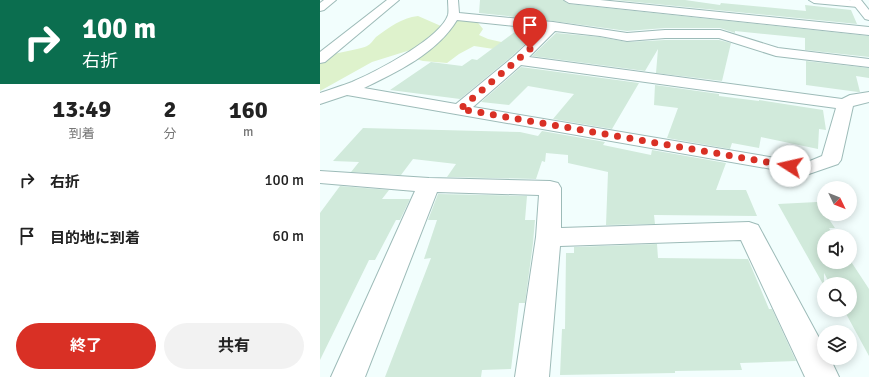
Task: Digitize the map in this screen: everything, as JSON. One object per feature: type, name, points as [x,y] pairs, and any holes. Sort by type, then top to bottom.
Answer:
[{"type":"street","points":[[320,8],[331,0]]},
{"type":"street","points":[[320,59],[394,0]]},
{"type":"street","points":[[320,99],[346,90],[382,72],[434,41],[449,26],[454,16],[454,0]]},
{"type":"street","points":[[569,0],[625,3],[869,31]]},
{"type":"street","points":[[814,0],[857,2],[869,17]]},
{"type":"street","points":[[600,32],[625,3]]},
{"type":"street","points":[[454,16],[553,26],[627,37],[665,34],[720,34],[776,52],[869,63]]},
{"type":"street","points":[[460,109],[518,60],[553,26]]},
{"type":"street","points":[[518,60],[845,104]]},
{"type":"street","points":[[346,90],[806,169],[830,160],[845,104],[850,100],[869,97]]},
{"type":"street","points":[[322,179],[429,185],[550,188],[548,237],[532,377]]},
{"type":"street","points":[[348,377],[429,185]]},
{"type":"street","points":[[548,237],[749,231],[822,377]]},
{"type":"green space","points":[[418,16],[441,26],[439,32],[459,16],[475,19],[483,29],[479,35],[488,39],[519,46],[513,52],[474,46],[459,54],[447,63],[423,61],[409,57],[420,47],[372,62],[320,91],[320,60],[329,56],[367,46],[376,37],[396,24],[406,19]]},
{"type":"building","points":[[480,0],[563,0],[569,4],[869,36],[869,57],[805,50],[805,38],[735,31],[735,33],[720,28],[665,28],[627,31],[479,13]]},
{"type":"building","points":[[615,0],[685,0],[720,5],[721,3],[806,11],[805,5],[851,10],[857,24]]},
{"type":"building","points":[[520,28],[540,30],[512,56],[460,99],[390,90],[431,62],[462,66],[472,59],[477,60]]},
{"type":"building","points":[[556,33],[600,37],[627,42],[719,40],[731,43],[722,81],[656,73],[658,49],[645,71],[532,56]]},
{"type":"building","points":[[806,61],[869,68],[869,78],[856,76],[860,92],[806,85]]},
{"type":"building","points":[[521,67],[639,83],[612,129],[553,119],[574,94],[528,86],[509,105],[481,102]]},
{"type":"building","points":[[655,85],[719,94],[719,96],[759,100],[823,110],[826,130],[819,129],[818,149],[761,137],[759,148],[732,143],[730,149],[667,138],[678,108],[654,105]]},
{"type":"building","points":[[363,128],[520,132],[538,136],[542,131],[605,142],[603,145],[651,155],[652,150],[726,163],[716,190],[746,190],[757,216],[654,215],[655,224],[606,225],[608,172],[568,163],[568,155],[546,153],[545,162],[542,161],[536,179],[447,177],[456,164],[413,159],[401,175],[351,172],[359,162],[333,161]]},
{"type":"building","points":[[340,186],[389,190],[382,199],[410,199],[400,220],[396,220],[375,260],[369,260],[320,360],[320,213]]},
{"type":"building","points":[[438,194],[527,196],[525,220],[535,220],[533,243],[525,303],[519,303],[511,369],[482,370],[481,377],[385,377],[431,258],[424,259],[437,220],[428,220]]},
{"type":"building","points":[[817,202],[817,221],[830,221],[835,228],[817,229],[817,269],[856,269],[869,289],[869,356],[857,334],[857,325],[852,325],[848,317],[857,317],[857,277],[826,277],[824,273],[824,277],[819,277],[778,204]]},
{"type":"building","points":[[657,244],[658,258],[748,259],[769,309],[772,309],[796,361],[740,363],[742,370],[560,375],[562,329],[565,329],[566,253],[574,253],[574,247]]},
{"type":"route","points":[[530,49],[460,109],[790,166]]}]
